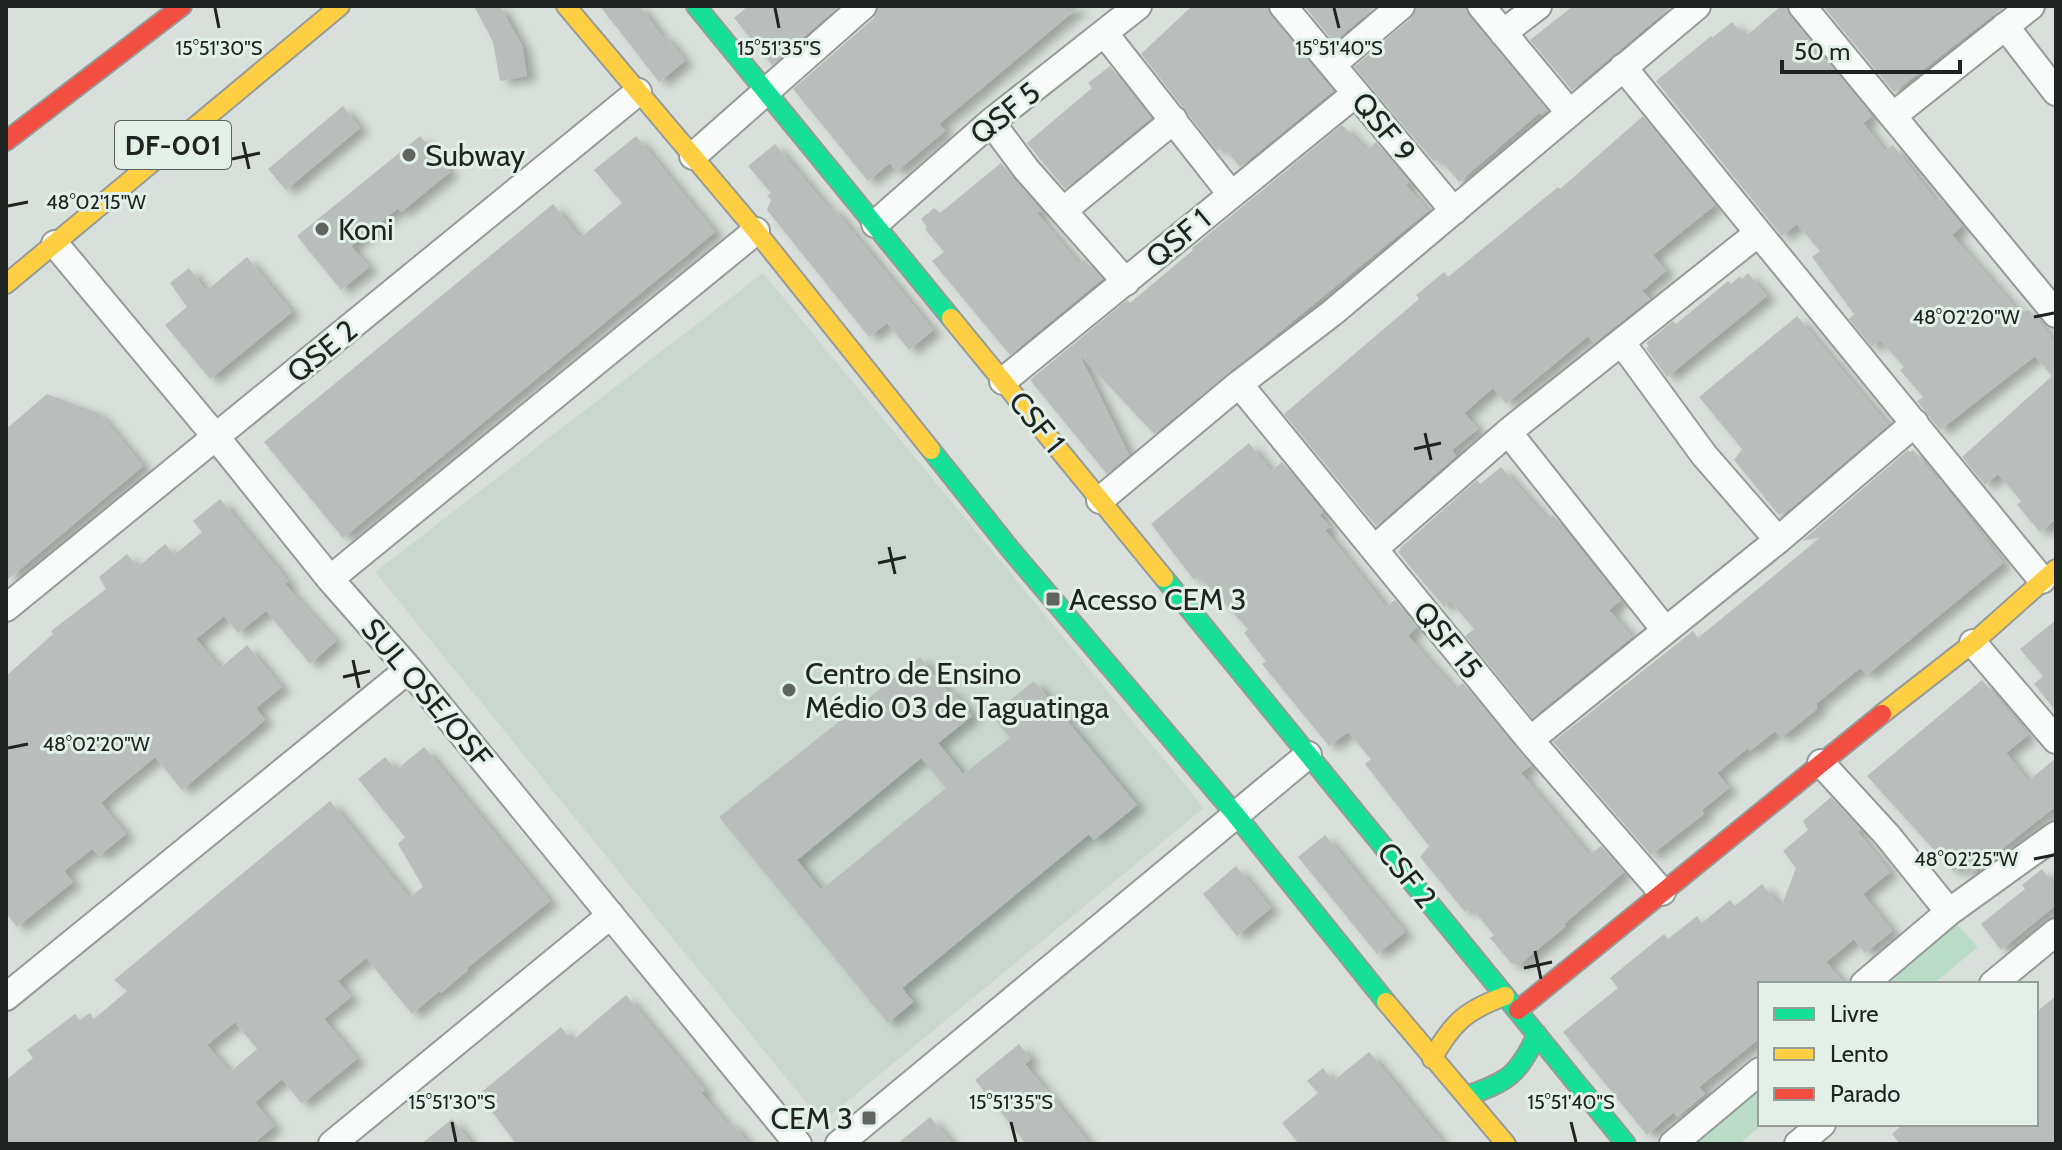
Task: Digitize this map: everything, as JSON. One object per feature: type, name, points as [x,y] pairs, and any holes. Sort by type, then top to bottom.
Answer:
[{"type":"main road","points":[[6,141],[182,6]]},
{"type":"main road","points":[[306,6],[306,34]]},
{"type":"main road","name":"DF-001","points":[[6,284],[340,6]]},
{"type":"main road","points":[[566,6],[756,231],[1010,549],[1235,814],[1432,1059],[1506,1144]]},
{"type":"main road","name":"CSF 1","points":[[696,6],[1308,755]]},
{"type":"main road","points":[[1432,1059],[1441,1040],[1464,1012],[1511,1003],[1662,892],[1973,643],[2049,575]]},
{"type":"main road","name":"CSF 2","points":[[1308,755],[1511,1003]]},
{"type":"main road","points":[[1511,1003],[1626,1144]]},
{"type":"main road","points":[[1466,1096],[1498,1086],[1514,1077],[1525,1064],[1537,1034]]},
{"type":"street","points":[[693,156],[863,6]]},
{"type":"street","name":"QSF 5","points":[[875,224],[991,122],[1138,6]]},
{"type":"street","name":"QSF 9","points":[[1283,6],[1454,211]]},
{"type":"street","points":[[1333,64],[1401,6]]},
{"type":"street","points":[[1481,6],[1569,112]]},
{"type":"street","points":[[1503,33],[1538,6]]},
{"type":"street","points":[[1802,6],[2056,314]]},
{"type":"street","points":[[1894,115],[2031,6]]},
{"type":"street","points":[[1100,500],[1454,211],[1685,10]]},
{"type":"street","points":[[2005,26],[2056,92]]},
{"type":"street","points":[[1105,34],[1231,194]]},
{"type":"street","points":[[1623,67],[1915,423],[2049,575]]},
{"type":"street","name":"QSE 2","points":[[6,608],[638,92]]},
{"type":"street","name":"QSF 1","points":[[991,122],[1026,169],[1126,282],[1355,94]]},
{"type":"street","points":[[1064,210],[1174,120]]},
{"type":"street","points":[[330,579],[756,231]]},
{"type":"street","points":[[1374,549],[1508,432],[1757,234]]},
{"type":"street","name":"SUL OSE/OSF","points":[[55,244],[330,579],[409,669],[798,1144]]},
{"type":"street","points":[[1003,381],[1126,282]]},
{"type":"street","points":[[1622,343],[1704,455],[1778,540]]},
{"type":"street","name":"QSF 15","points":[[1239,384],[1530,740],[1662,892]]},
{"type":"street","points":[[1530,740],[1778,540],[1915,423]]},
{"type":"street","points":[[1508,432],[1665,630]]},
{"type":"street","points":[[1973,643],[2056,740]]},
{"type":"street","points":[[6,997],[409,669]]},
{"type":"street","points":[[839,1144],[1308,755]]},
{"type":"street","points":[[1821,763],[1887,835],[1949,912]]},
{"type":"street","points":[[1866,982],[1949,912],[2056,836]]},
{"type":"street","points":[[332,1144],[611,915]]},
{"type":"street","points":[[1995,982],[2056,932]]},
{"type":"street","points":[[1673,1144],[1758,1073]]},
{"type":"street","points":[[1798,1144],[1820,1126]]},
{"type":"shaded area","name":"Centro de Ensino Médio 03 de Taguatinga","points":[[763,273],[1204,808],[822,1122],[375,572]]},
{"type":"green space","points":[[1955,922],[1978,947],[1935,982],[1880,982]]},
{"type":"green space","points":[[1758,1081],[1758,1126],[1761,1126],[1739,1144],[1680,1144]]},
{"type":"building","points":[[474,6],[500,6],[522,46],[527,76],[500,81],[493,42]]},
{"type":"building","points":[[600,6],[640,6],[663,38],[666,36],[685,61],[659,82]]},
{"type":"building","points":[[748,6],[839,6],[772,65],[734,18]]},
{"type":"building","points":[[879,6],[1080,6],[939,124],[945,131],[896,172],[890,163],[868,181],[793,89],[874,18]]},
{"type":"building","points":[[1192,6],[1267,6],[1271,16],[1333,91],[1240,167],[1222,146],[1217,151],[1141,54]]},
{"type":"building","points":[[1304,6],[1376,6],[1334,42]]},
{"type":"building","points":[[1417,6],[1465,6],[1469,16],[1547,110],[1541,115],[1539,113],[1459,182],[1439,158],[1434,162],[1354,67],[1411,18]]},
{"type":"building","points":[[1573,6],[1672,6],[1572,90],[1530,40]]},
{"type":"building","points":[[1781,6],[1786,6],[1790,16],[1869,112],[1871,117],[1863,123],[1885,151],[1893,145],[1936,201],[1940,198],[1962,226],[1952,235],[2019,312],[2029,310],[2056,343],[2056,519],[2040,532],[2017,505],[2021,501],[1998,474],[1985,485],[1962,457],[2052,376],[2035,356],[1940,430],[1917,401],[1923,397],[1900,370],[1904,367],[1880,340],[1872,347],[1849,319],[1854,314],[1812,257],[1820,251],[1797,224],[1782,236],[1656,81],[1732,22],[1745,37]]},
{"type":"building","points":[[1823,6],[2005,6],[1894,92]]},
{"type":"building","points":[[1110,66],[1151,118],[1065,189],[1027,143],[1092,88],[1088,83]]},
{"type":"building","points":[[343,106],[360,128],[286,190],[268,169]]},
{"type":"building","points":[[1643,116],[1715,205],[1653,255],[1666,271],[1642,291],[1650,299],[1594,343],[1588,336],[1506,404],[1493,388],[1464,413],[1478,429],[1452,450],[1456,456],[1376,526],[1284,414],[1419,299],[1416,295],[1444,272],[1448,277],[1558,187],[1560,189]]},
{"type":"building","points":[[1342,125],[1367,150],[1376,142],[1428,211],[1154,434],[1079,354],[1129,455],[1107,474],[1030,380],[1127,300],[1130,303]]},
{"type":"building","points":[[420,136],[450,172],[401,212],[398,208],[351,246],[369,267],[341,290],[297,236]]},
{"type":"building","points":[[636,136],[715,232],[343,538],[264,442],[553,204],[580,238],[622,203],[594,170]]},
{"type":"building","points":[[775,144],[830,210],[833,208],[933,330],[909,350],[887,323],[869,337],[767,210],[771,200],[767,196],[771,193],[748,166]]},
{"type":"building","points":[[1001,163],[1079,264],[1085,260],[1102,279],[1010,355],[932,261],[944,252],[925,229],[927,227],[921,219],[934,208],[940,213]]},
{"type":"building","points":[[247,257],[292,312],[210,379],[165,325],[187,307],[170,283],[189,268],[206,291]]},
{"type":"building","points":[[1748,273],[1767,296],[1667,377],[1646,348],[1649,346],[1646,343],[1673,321],[1676,324],[1728,281],[1731,284]]},
{"type":"building","points":[[1797,316],[1888,425],[1779,515],[1734,460],[1742,449],[1699,397]]},
{"type":"building","points":[[47,394],[99,413],[143,466],[6,581],[6,429]]},
{"type":"building","points":[[1249,443],[1271,471],[1282,462],[1323,512],[1319,515],[1330,527],[1325,530],[1386,607],[1395,600],[1417,627],[1408,636],[1455,689],[1463,683],[1531,765],[1521,773],[1589,855],[1601,846],[1624,872],[1519,965],[1511,963],[1490,938],[1494,935],[1471,907],[1465,912],[1420,857],[1429,846],[1365,764],[1371,759],[1348,732],[1329,746],[1262,664],[1266,661],[1244,633],[1248,629],[1199,576],[1194,580],[1151,524]]},
{"type":"building","points":[[1908,450],[1913,450],[1939,479],[2003,563],[1867,675],[1860,668],[1781,738],[1775,731],[1717,773],[1729,788],[1702,810],[1704,814],[1651,855],[1553,742],[1693,631],[1698,638],[1821,537],[1802,541]]},
{"type":"building","points":[[1501,467],[1547,519],[1553,515],[1621,600],[1609,610],[1632,637],[1532,718],[1465,636],[1474,629],[1450,601],[1444,607],[1398,552],[1477,480],[1480,484]]},
{"type":"building","points":[[220,499],[288,581],[285,584],[336,641],[310,664],[266,611],[238,633],[224,616],[196,639],[220,668],[247,645],[282,687],[256,708],[265,720],[182,790],[155,757],[114,791],[101,803],[126,834],[99,856],[92,849],[64,871],[73,882],[17,927],[6,913],[6,676],[53,634],[51,631],[106,589],[99,577],[127,554],[138,567],[165,544],[174,555],[202,532],[193,521]]},
{"type":"building","points":[[2056,620],[2056,711],[2034,684],[2043,676],[2020,649]]},
{"type":"building","points":[[920,657],[972,716],[938,743],[963,774],[1010,738],[992,715],[1034,681],[1137,805],[1094,840],[1089,834],[902,988],[913,1002],[888,1023],[719,817]],"holes":[[[921,758],[946,788],[821,890],[797,860]]]},
{"type":"building","points":[[1982,680],[2028,735],[2006,753],[2028,781],[2056,758],[2056,806],[1968,876],[1961,866],[1954,872],[1867,776]]},
{"type":"building","points":[[424,747],[550,901],[412,1014],[366,958],[338,981],[351,997],[324,1019],[357,1059],[302,1104],[282,1079],[255,1102],[274,1126],[253,1144],[6,1144],[6,1080],[33,1058],[27,1050],[75,1014],[80,1020],[90,1013],[94,1019],[127,991],[114,980],[330,801],[409,897],[423,887],[398,844],[405,837],[358,779],[385,757],[396,770]],"holes":[[[235,1022],[257,1049],[230,1072],[207,1045]]]},
{"type":"building","points":[[1831,797],[1860,829],[1858,832],[1890,872],[1863,894],[1892,931],[1865,953],[1854,939],[1826,962],[1843,982],[1758,982],[1758,1040],[1699,1087],[1705,1094],[1677,1117],[1674,1112],[1647,1135],[1563,1032],[1618,988],[1610,978],[1664,934],[1668,939],[1697,916],[1702,923],[1730,900],[1735,906],[1762,884],[1781,907],[1796,868],[1783,851],[1808,830],[1803,821]]},
{"type":"building","points":[[1325,835],[1405,932],[1377,954],[1298,857]]},
{"type":"building","points":[[1236,866],[1271,908],[1237,936],[1203,894]]},
{"type":"building","points":[[2042,869],[2056,887],[2056,905],[2001,950],[1981,924],[2025,889],[2022,885]]},
{"type":"building","points":[[626,995],[705,1090],[701,1093],[749,1144],[516,1144],[479,1094],[561,1027],[572,1041]]},
{"type":"building","points":[[2056,996],[2056,1144],[1900,1144],[1892,1134],[1901,1126],[2038,1126],[2038,1010]]},
{"type":"building","points":[[1019,1044],[1031,1059],[1025,1064],[1090,1144],[1026,1144],[975,1080]]},
{"type":"building","points":[[1369,1052],[1444,1144],[1299,1144],[1282,1123],[1318,1093],[1307,1081],[1323,1068],[1333,1081]]},
{"type":"building","points":[[930,1117],[953,1144],[897,1144]]},
{"type":"building","points":[[452,1119],[472,1144],[421,1144]]},
{"type":"traffic: fast","points":[[696,6],[951,318]]},
{"type":"traffic: fast","points":[[931,450],[1010,549],[1235,814],[1386,1002]]},
{"type":"traffic: fast","points":[[1164,578],[1626,1144]]},
{"type":"traffic: fast","points":[[1466,1096],[1510,1075],[1524,1059],[1537,1034]]},
{"type":"traffic: slow","points":[[6,284],[340,6]]},
{"type":"traffic: slow","points":[[566,6],[756,231],[931,450]]},
{"type":"traffic: slow","points":[[951,318],[1164,578]]},
{"type":"traffic: slow","points":[[1882,714],[1973,643],[2056,569]]},
{"type":"traffic: slow","points":[[1432,1059],[1461,1019],[1505,996]]},
{"type":"traffic: slow","points":[[1386,1002],[1506,1144]]},
{"type":"traffic: jam","points":[[6,141],[182,6]]},
{"type":"traffic: jam","points":[[1518,1010],[1882,714]]},
{"type":"place","name":"Subway","points":[[409,155]]},
{"type":"place","name":"Koni","points":[[322,229]]},
{"type":"place","name":"Acesso CEM 3","points":[[1053,599]]},
{"type":"place","name":"Centro de Ensino Médio 03 de Taguatinga","points":[[789,690]]},
{"type":"place","name":"CEM 3","points":[[869,1118]]}]
